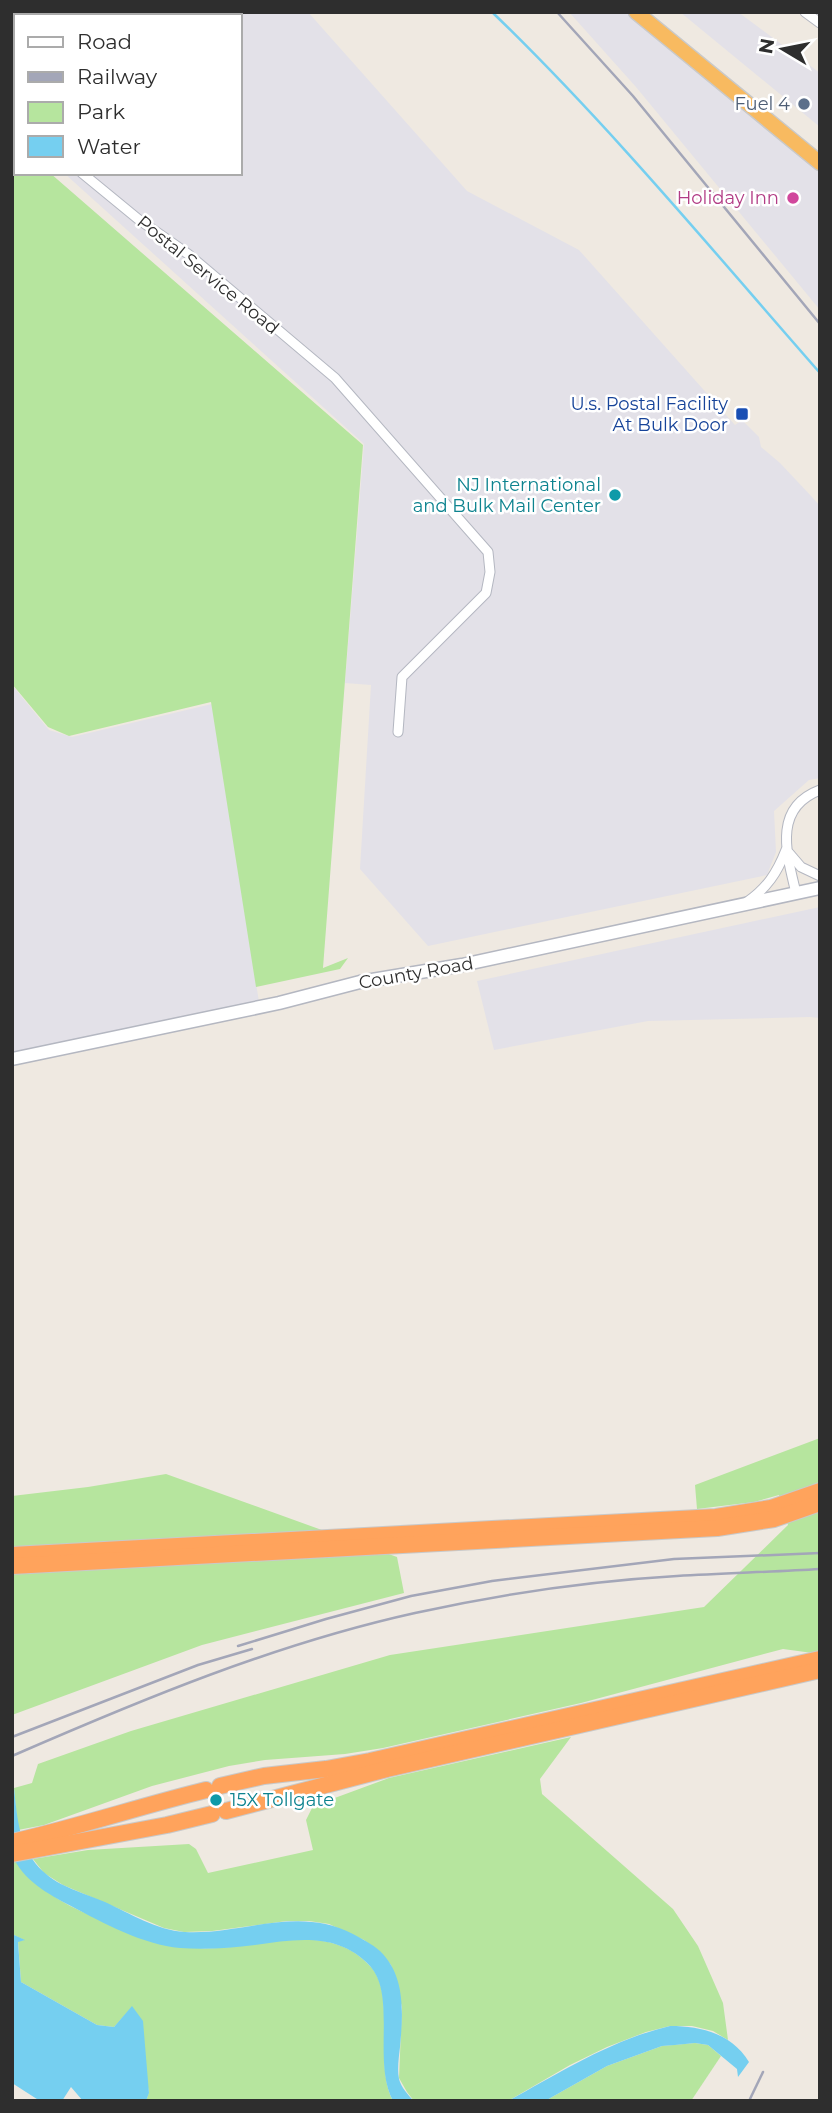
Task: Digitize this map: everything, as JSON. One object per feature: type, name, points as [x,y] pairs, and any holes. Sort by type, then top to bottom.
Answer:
[{"type":"highway","points":[[636,12],[820,163]]},
{"type":"highway","points":[[648,12],[820,155]]},
{"type":"highway","points":[[12,1566],[734,1526],[772,1513],[820,1491]]},
{"type":"highway","points":[[12,1555],[772,1513],[820,1503]]},
{"type":"highway","points":[[12,1842],[41,1842],[167,1825],[820,1659]]},
{"type":"highway","points":[[12,1854],[41,1842],[213,1788],[264,1776],[370,1761],[820,1670]]},
{"type":"main road","name":"County Road","points":[[12,1059],[279,1003],[360,982],[462,965],[820,888]]},
{"type":"street","points":[[806,12],[820,23]]},
{"type":"street","name":"Postal Service Road","points":[[84,175],[138,219],[188,254],[335,378],[488,552],[490,572],[486,593],[402,677],[398,732]]},
{"type":"street","points":[[796,893],[786,848],[786,828],[793,812],[807,796],[820,790]]},
{"type":"street","points":[[786,848],[801,867],[820,876]]},
{"type":"street","points":[[745,904],[770,882],[786,848]]},
{"type":"shaded area","name":"NJ International and Bulk Mail Center","points":[[12,12],[308,12],[467,191],[579,250],[735,425],[742,420],[759,437],[761,447],[780,463],[820,506],[820,778],[809,780],[774,811],[776,852],[767,875],[428,946],[360,869],[371,685],[345,683],[364,444],[66,175],[242,175],[242,14],[14,14],[14,128]]},
{"type":"shaded area","points":[[569,12],[629,12],[820,169],[820,310],[636,87]]},
{"type":"shaded area","points":[[680,12],[738,12],[820,73],[820,127]]},
{"type":"shaded area","points":[[12,685],[49,730],[72,737],[212,704],[259,1002],[12,1053]]},
{"type":"shaded area","points":[[820,907],[820,1018],[648,1021],[494,1050],[477,981]]},
{"type":"green space","points":[[12,140],[14,175],[52,175],[363,445],[323,968],[348,958],[340,969],[256,987],[211,702],[69,736],[48,727],[12,684]]},
{"type":"green space","points":[[820,1438],[820,1654],[783,1649],[581,1703],[383,1748],[229,1766],[152,1786],[44,1825],[18,1830],[14,1788],[32,1783],[38,1764],[131,1731],[390,1655],[704,1607],[788,1525],[779,1495],[754,1502],[697,1509],[695,1485]]},
{"type":"green space","points":[[166,1474],[397,1557],[404,1593],[202,1645],[12,1715],[12,1496]]},
{"type":"green space","points":[[571,1737],[540,1779],[542,1794],[673,1909],[698,1946],[723,2003],[728,2040],[713,2031],[692,2026],[670,2026],[607,2047],[508,2101],[414,2101],[399,2078],[402,2007],[391,1965],[379,1951],[364,1940],[329,1924],[309,1921],[287,1921],[212,1931],[184,1932],[164,1928],[63,1885],[44,1873],[33,1859],[88,1850],[189,1844],[196,1849],[208,1873],[313,1850],[306,1820],[313,1806],[389,1778]]},
{"type":"green space","points":[[12,1854],[46,1890],[70,1906],[106,1921],[182,1944],[208,1948],[319,1940],[355,1953],[371,1967],[379,1980],[383,1995],[385,2069],[387,2086],[393,2101],[146,2101],[149,2092],[132,2007],[114,2027],[97,2025],[21,1982],[18,1941],[24,1940],[12,1934]]},
{"type":"green space","points":[[695,2043],[708,2045],[721,2056],[691,2101],[545,2101],[607,2066],[662,2046]]},
{"type":"water","points":[[14,1788],[19,1826],[28,1852],[42,1870],[66,1887],[174,1931],[206,1932],[291,1921],[312,1922],[353,1934],[377,1948],[395,1972],[399,1984],[402,2009],[398,2075],[403,2088],[414,2101],[393,2101],[384,2068],[382,1994],[378,1979],[370,1966],[358,1955],[331,1943],[316,1940],[218,1948],[180,1948],[152,1943],[110,1926],[45,1891],[29,1879],[16,1863],[12,1854]]},
{"type":"water","points":[[12,1934],[25,1940],[18,1942],[21,1982],[97,2025],[114,2027],[132,2006],[143,2021],[149,2093],[146,2101],[83,2101],[71,2087],[62,2101],[40,2101],[12,2083]]},
{"type":"water","points":[[670,2026],[705,2030],[725,2038],[742,2052],[749,2062],[738,2077],[737,2069],[708,2045],[695,2043],[662,2046],[607,2066],[545,2101],[508,2101],[607,2048]]},
{"type":"waterway","points":[[492,12],[619,144],[820,373]]},
{"type":"railway","points":[[557,12],[633,96],[820,324]]},
{"type":"railway","points":[[238,1646],[411,1596],[492,1581],[674,1559],[820,1553]]},
{"type":"railway","points":[[12,1756],[210,1675],[311,1640],[415,1613],[513,1594],[611,1581],[820,1569]]},
{"type":"railway","points":[[12,1737],[198,1665],[252,1649]]},
{"type":"railway","points":[[749,2101],[763,2072]]},
{"type":"place","name":"Fuel 4","points":[[804,104]]},
{"type":"place","name":"Holiday Inn","points":[[793,198]]},
{"type":"place","name":"U.s. Postal Facility At Bulk Door","points":[[742,414]]},
{"type":"place","name":"NJ International and Bulk Mail Center","points":[[615,495]]},
{"type":"place","name":"15X Tollgate","points":[[216,1800]]}]
